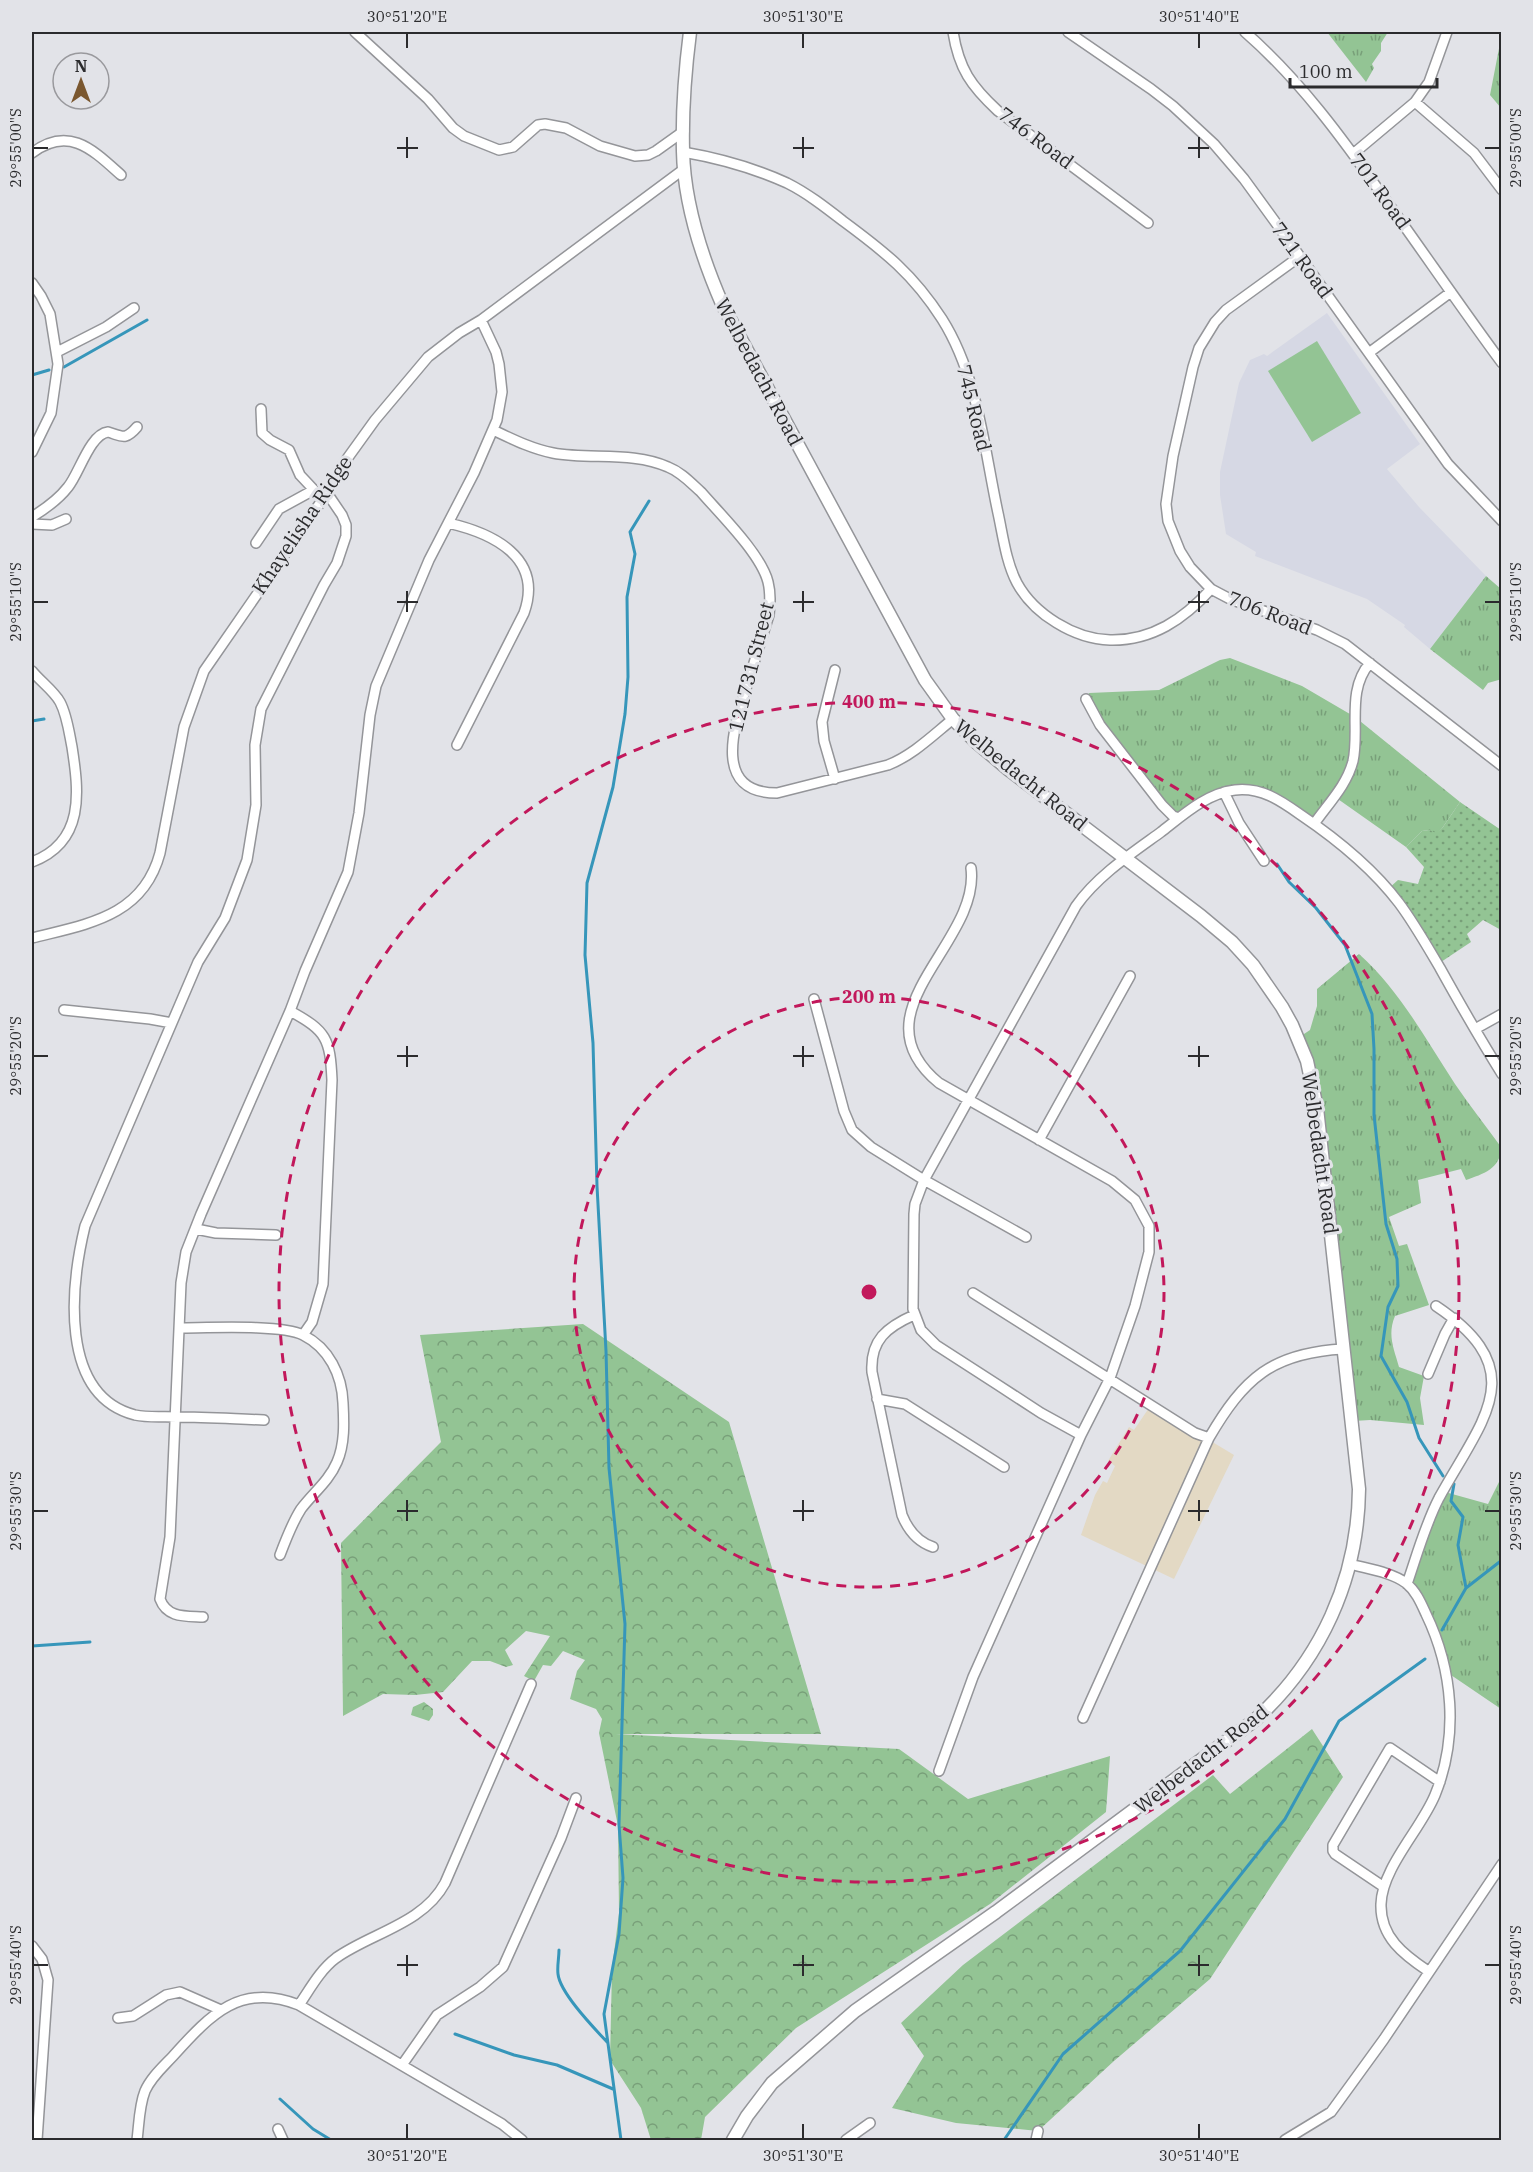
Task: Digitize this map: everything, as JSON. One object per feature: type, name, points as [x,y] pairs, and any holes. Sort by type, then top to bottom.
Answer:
[{"type":"street","points":[[355,32],[399,71],[453,128],[464,136],[499,150],[513,147],[538,125],[545,124],[566,128],[600,146],[635,156],[648,155],[684,130]]},
{"type":"street","name":"Welbedacht Road","points":[[690,32],[684,168],[693,218],[706,263],[723,306],[913,659],[952,719],[976,742],[1232,942],[1262,978],[1282,1007],[1298,1039],[1310,1071],[1317,1108],[1359,1490],[1356,1534],[1350,1564],[1328,1627],[1297,1676],[1271,1706],[1233,1737],[1024,1892],[855,2011],[772,2083],[747,2116],[733,2140]]},
{"type":"street","name":"746 Road","points":[[953,32],[966,77],[982,97],[1148,223]]},
{"type":"street","name":"721 Road","points":[[1068,32],[1151,89],[1214,144],[1244,180],[1370,352],[1399,398],[1448,464],[1502,521]]},
{"type":"street","name":"701 Road","points":[[1245,32],[1282,66],[1314,103],[1502,363]]},
{"type":"street","points":[[1353,154],[1416,102],[1429,82],[1448,32]]},
{"type":"street","points":[[1416,102],[1474,153],[1502,190]]},
{"type":"street","points":[[32,153],[47,144],[67,140],[77,142],[91,150],[121,175]]},
{"type":"street","name":"745 Road","points":[[683,152],[709,156],[749,168],[788,184],[845,222],[898,263],[912,278],[943,321],[962,359],[976,406],[1006,550],[1018,584],[1040,611],[1073,631],[1098,640],[1120,640],[1153,633],[1172,623],[1188,613],[1211,589]]},
{"type":"street","name":"Khayelisha Ridge","points":[[32,938],[108,916],[133,899],[150,879],[156,867],[184,727],[204,670],[327,493],[344,463],[375,420],[410,378],[440,346],[481,320],[684,168]]},
{"type":"street","name":"706 Road","points":[[1299,257],[1241,298],[1220,316],[1199,348],[1168,482],[1166,504],[1168,521],[1180,551],[1190,567],[1211,589],[1230,599],[1330,636],[1345,644],[1502,766]]},
{"type":"street","points":[[32,283],[50,314],[58,364],[51,413],[32,452]]},
{"type":"street","points":[[1370,352],[1451,292]]},
{"type":"street","points":[[57,352],[106,327],[134,308]]},
{"type":"street","points":[[203,1617],[169,1612],[162,1606],[160,1599],[170,1537],[181,1283],[186,1252],[348,872],[359,813],[365,745],[376,686],[429,560],[474,473],[497,420],[502,392],[496,352],[481,320]]},
{"type":"street","points":[[261,409],[262,433],[289,450],[300,475],[315,491]]},
{"type":"street","points":[[32,517],[46,508],[68,487],[97,437],[108,432],[119,437],[125,436],[137,427]]},
{"type":"street","name":"121731 Street","points":[[493,430],[523,444],[551,453],[643,460],[678,472],[700,492],[761,566],[771,596],[769,615],[735,724],[731,747],[732,760],[737,772],[747,784],[770,793],[784,792],[900,760],[919,748],[952,719]]},
{"type":"street","points":[[256,543],[279,509],[310,492],[327,493],[346,525],[344,542],[337,563],[261,708],[255,744],[256,805],[247,860],[225,918],[198,962],[85,1226],[79,1249],[75,1330],[76,1345],[87,1377],[104,1398],[126,1412],[138,1416],[264,1420]]},
{"type":"street","points":[[32,524],[52,525],[66,519]]},
{"type":"street","points":[[448,522],[472,528],[497,540],[509,549],[522,566],[528,588],[528,601],[524,613],[457,745]]},
{"type":"street","points":[[1314,824],[1349,772],[1355,746],[1356,697],[1360,679],[1370,663]]},
{"type":"street","points":[[835,670],[822,722],[824,741],[835,779]]},
{"type":"street","points":[[32,671],[59,700],[64,713],[76,773],[77,804],[75,815],[63,839],[42,858],[32,862]]},
{"type":"street","points":[[1086,699],[1100,725],[1152,792],[1169,813],[1179,818]]},
{"type":"street","points":[[1081,1435],[1041,1413],[936,1345],[921,1330],[914,1315],[914,1214],[915,1204],[924,1180],[1076,906],[1086,893],[1126,858],[1207,798],[1224,792],[1244,789],[1264,792],[1314,824],[1369,870],[1398,902],[1412,921],[1502,1074]]},
{"type":"street","points":[[1224,792],[1239,823],[1264,861]]},
{"type":"street","points":[[939,1772],[973,1677],[1081,1435],[1110,1378],[1126,1334],[1149,1252],[1149,1226],[1142,1210],[1122,1188],[939,1083],[923,1068],[912,1050],[908,1027],[912,1007],[968,901],[972,884],[971,867]]},
{"type":"street","points":[[1040,1140],[1130,976]]},
{"type":"street","points":[[814,999],[844,1111],[852,1130],[871,1147],[924,1180],[1026,1237]]},
{"type":"street","points":[[64,1010],[172,1023]]},
{"type":"street","points":[[290,1011],[310,1022],[324,1036],[330,1056],[332,1080],[323,1284],[312,1322],[303,1335]]},
{"type":"street","points":[[1475,1029],[1502,1014]]},
{"type":"street","points":[[196,1229],[216,1233],[276,1235]]},
{"type":"street","points":[[974,1293],[1196,1433],[1209,1438]]},
{"type":"street","points":[[1407,1584],[1431,1515],[1471,1446],[1494,1389],[1495,1374],[1487,1352],[1475,1336],[1436,1306]]},
{"type":"street","points":[[914,1315],[886,1330],[875,1347],[872,1364],[902,1515],[914,1534],[925,1544],[933,1547]]},
{"type":"street","points":[[1428,1374],[1444,1334],[1454,1318]]},
{"type":"street","points":[[179,1328],[273,1330],[303,1335],[327,1355],[339,1375],[343,1399],[343,1442],[333,1470],[302,1508],[280,1555]]},
{"type":"street","points":[[1083,1718],[1209,1438],[1228,1405],[1262,1373],[1285,1359],[1297,1355],[1343,1349]]},
{"type":"street","points":[[877,1398],[905,1404],[1004,1467]]},
{"type":"street","points":[[1350,1564],[1390,1575],[1407,1584],[1417,1596],[1430,1622],[1446,1670],[1451,1719],[1440,1782],[1426,1813],[1388,1875],[1381,1911],[1390,1937],[1405,1956],[1428,1971]]},
{"type":"street","points":[[299,2005],[322,1972],[334,1960],[418,1913],[436,1897],[531,1684]]},
{"type":"street","points":[[1384,1887],[1335,1854],[1333,1845],[1390,1748],[1440,1782]]},
{"type":"street","points":[[402,2065],[436,2015],[480,1987],[503,1967],[564,1840],[576,1798]]},
{"type":"street","points":[[1285,2140],[1331,2112],[1356,2080],[1502,1864]]},
{"type":"street","points":[[32,1946],[42,1959],[48,1980],[37,2140]]},
{"type":"street","points":[[118,2018],[133,2016],[166,1995],[180,1992],[221,2010]]},
{"type":"street","points":[[137,2140],[143,2097],[149,2083],[186,2041],[221,2010],[243,1999],[267,1996],[282,1998],[299,2005],[502,2124],[522,2140]]},
{"type":"street","points":[[846,2140],[870,2122]]},
{"type":"street","points":[[278,2129],[283,2140]]},
{"type":"shaded area","points":[[1327,313],[1420,444],[1387,469],[1419,507],[1486,576],[1430,649],[1404,627],[1405,625],[1367,599],[1255,556],[1256,552],[1226,534],[1220,495],[1220,472],[1239,383],[1250,360],[1264,354],[1267,356]]},
{"type":"shaded area","points":[[1151,1405],[1234,1455],[1174,1579],[1081,1535],[1095,1495],[1103,1481],[1107,1483],[1115,1466],[1108,1461],[1129,1427],[1134,1430]]},
{"type":"green space","points":[[1327,32],[1388,32],[1381,43],[1381,51],[1372,64],[1374,68],[1366,82]]},
{"type":"green space","points":[[1501,38],[1502,108],[1490,95]]},
{"type":"green space","points":[[1317,341],[1361,413],[1312,442],[1268,371]]},
{"type":"green space","points":[[1486,576],[1501,589],[1502,679],[1488,683],[1483,690],[1430,649]]},
{"type":"green space","points":[[1230,658],[1302,686],[1355,717],[1460,802],[1443,827],[1436,834],[1429,830],[1422,831],[1406,847],[1335,797],[1315,824],[1274,796],[1233,789],[1179,818],[1170,813],[1087,699],[1089,693],[1159,690],[1220,660]]},
{"type":"green space","points":[[1460,802],[1501,830],[1501,930],[1483,920],[1467,934],[1471,942],[1438,964],[1388,889],[1398,880],[1418,884],[1424,867],[1406,847],[1422,831],[1429,830],[1436,833],[1443,827]]},
{"type":"green space","points":[[1359,954],[1374,968],[1399,999],[1455,1084],[1501,1147],[1498,1161],[1490,1170],[1479,1175],[1466,1180],[1461,1169],[1418,1180],[1421,1203],[1389,1217],[1399,1246],[1407,1244],[1429,1305],[1395,1316],[1392,1329],[1392,1342],[1399,1367],[1424,1376],[1420,1398],[1424,1425],[1370,1420],[1354,1421],[1325,1149],[1298,1038],[1310,1030],[1317,1006],[1317,989]]},
{"type":"green space","points":[[583,1324],[729,1422],[821,1734],[616,1734],[899,1749],[968,1799],[1110,1756],[1106,1812],[990,1904],[796,2028],[705,2117],[701,2140],[651,2140],[641,2108],[610,2060],[612,1969],[619,1913],[618,1826],[599,1733],[602,1719],[596,1709],[570,1699],[577,1671],[585,1660],[563,1651],[551,1666],[543,1665],[534,1681],[524,1676],[550,1636],[526,1631],[505,1650],[513,1665],[506,1667],[490,1661],[472,1661],[443,1692],[415,1695],[383,1694],[343,1716],[341,1543],[441,1442],[420,1335]]},
{"type":"green space","points":[[1501,1478],[1501,1709],[1448,1673],[1408,1584],[1445,1492],[1488,1504]]},
{"type":"green space","points":[[424,1702],[433,1709],[433,1715],[429,1721],[411,1715],[413,1707]]},
{"type":"green space","points":[[1312,1729],[1343,1777],[1210,1979],[1114,2061],[1038,2131],[956,2123],[892,2108],[924,2056],[901,2023],[963,1965],[1213,1775],[1230,1794]]},
{"type":"waterway","points":[[64,367],[147,320]]},
{"type":"waterway","points":[[32,375],[49,370]]},
{"type":"waterway","points":[[621,2140],[604,2014],[619,1934],[623,1878],[619,1825],[625,1624],[609,1468],[593,1043],[585,955],[587,883],[613,787],[625,714],[628,677],[627,597],[635,554],[630,532],[649,501]]},
{"type":"waterway","points":[[32,721],[44,719]]},
{"type":"waterway","points":[[1277,864],[1289,882],[1316,908],[1345,945],[1372,1014],[1374,1115],[1386,1224],[1397,1259],[1398,1286],[1388,1307],[1381,1356],[1407,1402],[1419,1438],[1443,1476]]},
{"type":"waterway","points":[[1442,1630],[1466,1588],[1458,1545],[1463,1517],[1451,1501],[1454,1484]]},
{"type":"waterway","points":[[1466,1588],[1502,1560]]},
{"type":"waterway","points":[[32,1646],[90,1642]]},
{"type":"waterway","points":[[1004,2140],[1063,2054],[1180,1951],[1285,1819],[1339,1721],[1425,1659]]},
{"type":"waterway","points":[[559,1950],[560,1982],[578,2010],[607,2042]]},
{"type":"waterway","points":[[455,2034],[514,2055],[557,2065],[613,2089]]},
{"type":"waterway","points":[[280,2099],[313,2129],[331,2140]]}]
